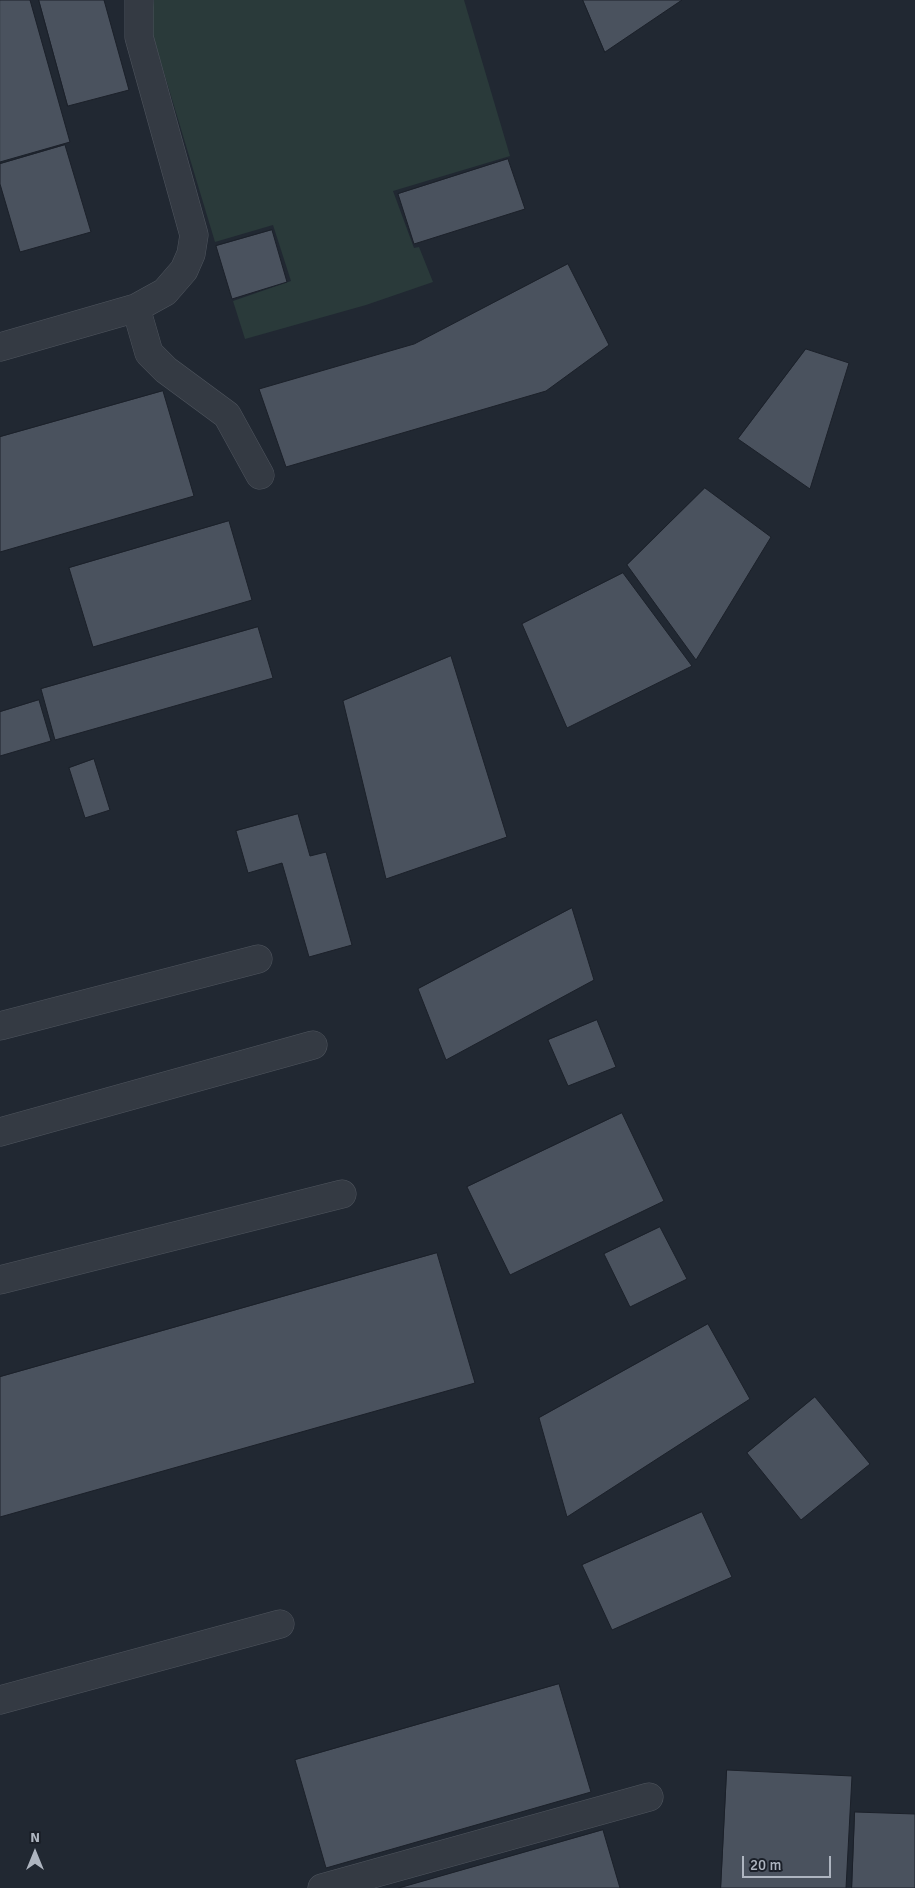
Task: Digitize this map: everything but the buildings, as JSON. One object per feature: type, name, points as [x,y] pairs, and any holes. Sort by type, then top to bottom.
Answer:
[{"type":"street","points":[[0,347],[136,308],[165,292],[184,270],[192,254],[194,234],[139,37],[139,0]]},
{"type":"street","points":[[136,308],[149,353],[166,370],[227,415],[260,475]]},
{"type":"street","points":[[0,1026],[258,959]]},
{"type":"street","points":[[0,1132],[313,1045]]},
{"type":"street","points":[[0,1280],[342,1194]]},
{"type":"street","points":[[0,1700],[280,1624]]},
{"type":"street","points":[[322,1888],[649,1797]]},
{"type":"shaded area","points":[[154,0],[464,0],[510,156],[393,191],[414,248],[419,247],[433,282],[366,305],[245,339],[233,301],[291,281],[273,225],[215,242],[150,26]]}]
